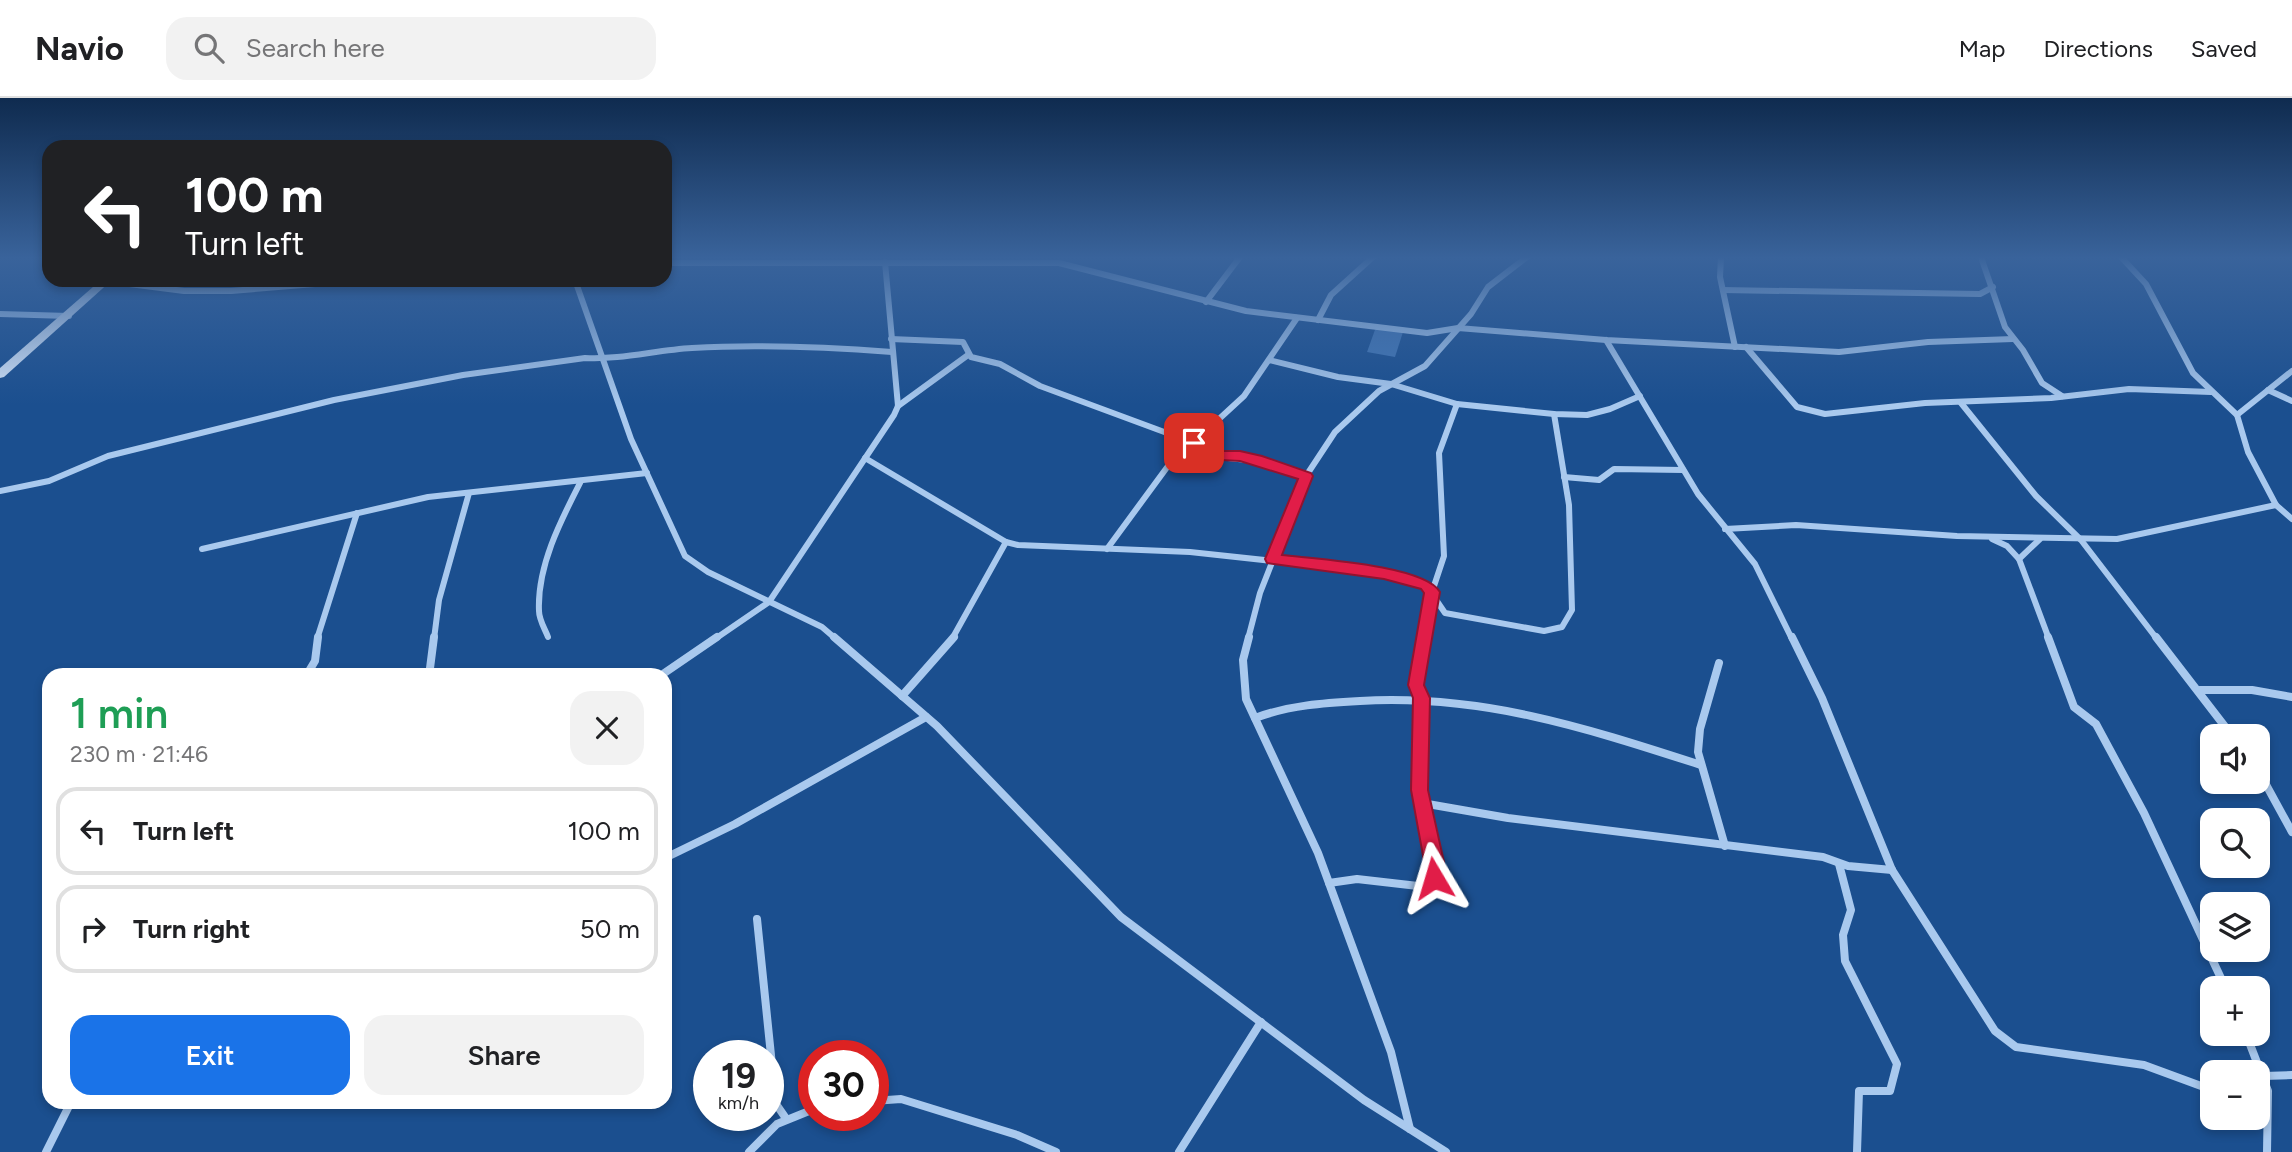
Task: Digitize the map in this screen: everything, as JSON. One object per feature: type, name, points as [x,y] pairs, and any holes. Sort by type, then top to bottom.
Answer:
[{"type":"street","points":[[0,374],[79,306]]},
{"type":"street","points":[[584,306],[631,439],[685,556],[708,572],[822,627],[926,717],[1121,917],[1364,1100],[1446,1152]]},
{"type":"street","points":[[888,306],[898,407]]},
{"type":"street","points":[[1225,306],[1297,318],[1427,333],[1458,328],[1606,340],[1839,352],[1928,342],[2013,339]]},
{"type":"street","points":[[1318,320],[1325,306]]},
{"type":"street","points":[[1410,1129],[1391,1052],[1318,853],[1246,699],[1243,660],[1260,593],[1306,476],[1335,432],[1364,402],[1424,366],[1476,306]]},
{"type":"street","points":[[1726,306],[1735,347]]},
{"type":"street","points":[[1999,306],[2005,327],[2042,383],[2062,397]]},
{"type":"street","points":[[2158,306],[2193,373],[2237,415],[2248,452],[2276,505],[2292,519]]},
{"type":"street","points":[[0,314],[69,316]]},
{"type":"street","points":[[1107,549],[1168,466],[1244,396],[1297,318]]},
{"type":"street","points":[[891,339],[958,341],[965,345],[968,355]]},
{"type":"street","points":[[1606,340],[1698,494],[1755,564],[1822,698],[1892,870],[1995,1031],[2016,1047],[2144,1065],[2200,1086]]},
{"type":"street","points":[[0,491],[49,481],[108,456],[334,400],[463,375],[585,358],[603,359],[722,346],[816,346],[892,352]]},
{"type":"street","points":[[1746,347],[1789,400],[1807,411],[1843,413],[1926,403],[2062,397],[2138,389],[2211,392]]},
{"type":"street","points":[[672,668],[769,601],[898,407],[968,355]]},
{"type":"street","points":[[968,355],[999,364],[1040,386],[1194,443],[1208,456],[1251,458],[1306,476]]},
{"type":"street","points":[[1269,360],[1338,377],[1391,384],[1457,404],[1555,414],[1587,415],[1610,409],[1640,396]]},
{"type":"street","points":[[2237,415],[2292,371]]},
{"type":"street","points":[[2038,398],[2042,383]]},
{"type":"street","points":[[2269,390],[2292,401]]},
{"type":"street","points":[[1961,403],[2036,496],[2081,540],[2224,724]]},
{"type":"street","points":[[1329,884],[1356,878],[1402,886],[1430,882],[1434,878],[1435,862],[1422,803],[1421,698],[1416,685],[1432,592],[1444,556],[1439,453],[1457,404]]},
{"type":"street","points":[[865,458],[1006,541],[1035,546],[1273,559],[1384,573],[1426,585],[1446,613],[1544,631],[1562,627],[1572,610],[1569,505],[1555,414]]},
{"type":"street","points":[[1564,477],[1599,480],[1614,469],[1683,470]]},
{"type":"street","points":[[202,549],[428,497],[647,473]]},
{"type":"street","points":[[548,637],[538,613],[549,552],[580,481]]},
{"type":"street","points":[[430,668],[439,600],[469,493]]},
{"type":"street","points":[[1725,529],[1797,525],[1989,537],[2117,539],[2276,505]]},
{"type":"street","points":[[311,668],[315,661],[317,639],[357,513]]},
{"type":"street","points":[[1989,537],[2007,546],[2019,559],[2074,707],[2096,724],[2144,813],[2220,976]]},
{"type":"street","points":[[2019,559],[2040,538]]},
{"type":"street","points":[[902,696],[954,637],[1006,541]]},
{"type":"street","points":[[1719,663],[1700,729],[1698,752],[1725,846]]},
{"type":"street","points":[[2200,690],[2252,690],[2292,697]]},
{"type":"street","points":[[1255,718],[1286,706],[1307,703],[1421,698],[1567,724],[1701,765]]},
{"type":"street","points":[[672,855],[735,824],[926,717]]},
{"type":"street","points":[[2270,790],[2292,832]]},
{"type":"street","points":[[1422,803],[1508,818],[1823,857],[1839,864],[1892,870]]},
{"type":"street","points":[[1839,864],[1851,910],[1843,935],[1845,961],[1897,1064],[1890,1091],[1859,1091],[1857,1152]]},
{"type":"street","points":[[757,919],[776,1104],[785,1117]]},
{"type":"street","points":[[1179,1152],[1261,1022]]},
{"type":"street","points":[[2270,1076],[2292,1075]]},
{"type":"street","points":[[889,1100],[901,1099],[1017,1135],[1056,1152]]},
{"type":"street","points":[[46,1152],[68,1109]]},
{"type":"street","points":[[749,1152],[763,1133],[785,1117],[798,1113]]},
{"type":"street","points":[[2265,1130],[2267,1152]]},
{"type":"building","points":[[1376,327],[1403,332],[1395,357],[1367,352]]},
{"type":"route","points":[[1194,443],[1208,456],[1240,456],[1262,460],[1306,476],[1273,559],[1384,573],[1426,585],[1432,592],[1416,685],[1421,698],[1420,790],[1435,862],[1434,878]]}]
